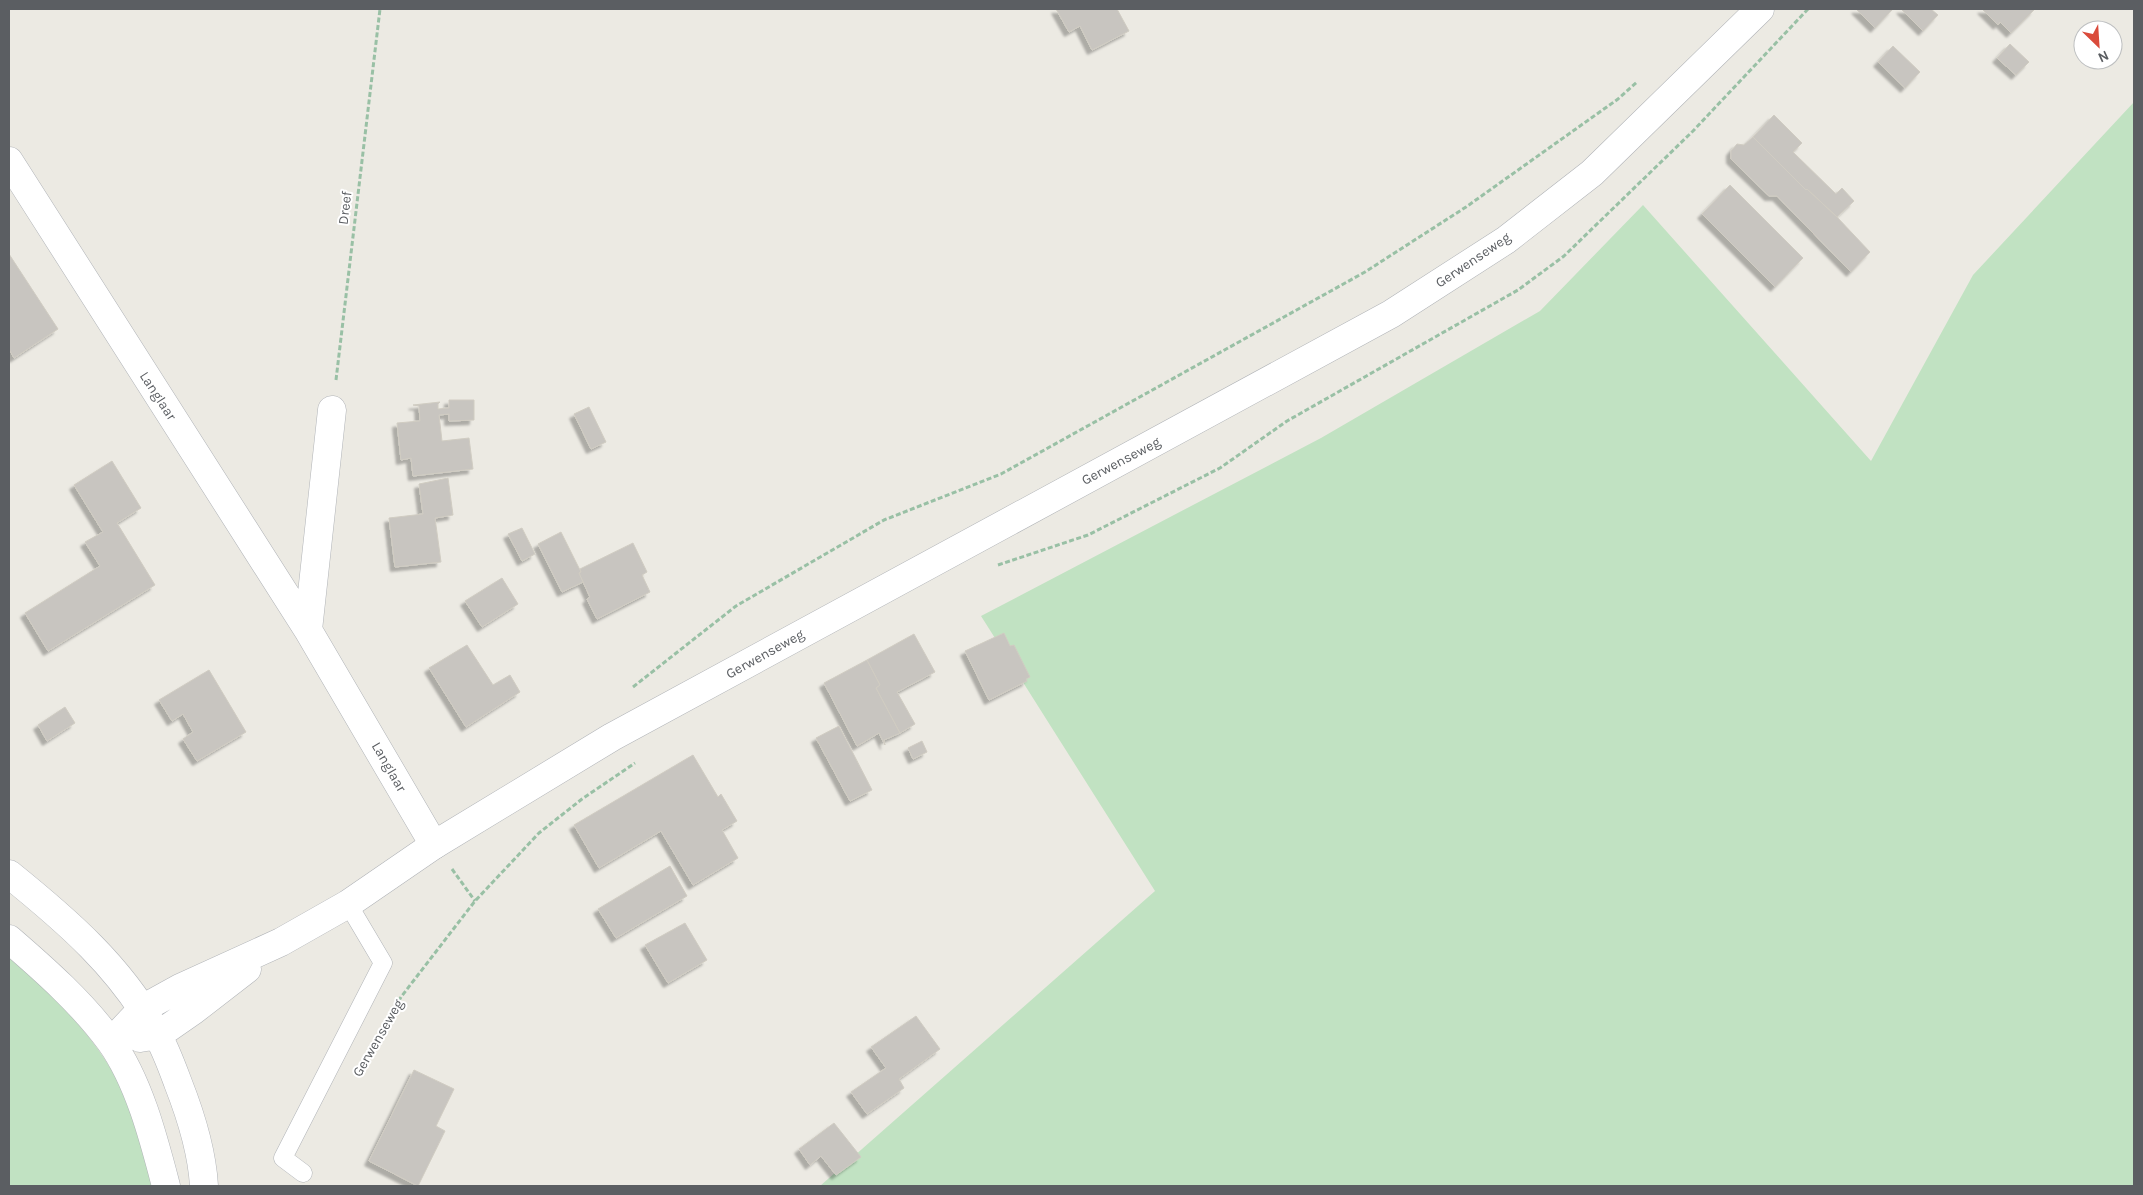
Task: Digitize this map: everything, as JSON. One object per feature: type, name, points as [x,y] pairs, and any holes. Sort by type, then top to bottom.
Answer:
[{"type":"street","name":"Gerwenseweg","points":[[111,1042],[142,1009],[180,988],[281,942],[348,904],[434,845],[612,737],[1391,314],[1506,240],[1592,173],[1760,9]]},
{"type":"street","name":"Langlaar","points":[[9,161],[308,630],[434,845]]},
{"type":"street","points":[[308,630],[332,410]]},
{"type":"street","points":[[9,874],[60,914],[111,967],[142,1009],[158,1035],[183,1096],[196,1135],[204,1186]]},
{"type":"street","points":[[9,939],[41,966],[111,1042],[134,1085],[155,1145],[166,1186]]},
{"type":"street","name":"Gerwenseweg","points":[[111,1042],[158,1035],[194,1010],[281,942]]},
{"type":"lane","points":[[303,1173],[283,1158],[383,963],[348,904]]},
{"type":"path","name":"Dreef","points":[[332,410],[380,9]]},
{"type":"path","points":[[628,692],[736,606],[777,580],[884,520],[1001,474],[1365,272],[1466,207],[1618,99],[1640,79]]},
{"type":"path","name":"Gerwenseweg","points":[[364,1063],[401,997],[475,901],[434,845]]},
{"type":"green space","points":[[2134,102],[2134,1186],[820,1186],[1155,891],[981,616],[1321,438],[1540,311],[1643,205],[1871,461],[1973,275]]},
{"type":"green space","points":[[9,954],[46,989],[80,1026],[110,1067],[123,1089],[133,1113],[155,1186],[9,1186]]},
{"type":"building","points":[[1056,9],[1117,9],[1129,31],[1092,50],[1080,26],[1069,32]]},
{"type":"building","points":[[1856,9],[1893,9],[1875,28]]},
{"type":"building","points":[[1901,9],[1931,9],[1938,15],[1923,31]]},
{"type":"building","points":[[1982,9],[2035,9],[2011,33],[2000,22],[1998,25]]},
{"type":"building","points":[[2010,44],[2029,62],[2016,75],[1997,58]]},
{"type":"building","points":[[1893,46],[1920,72],[1905,88],[1878,62]]},
{"type":"building","points":[[1774,115],[1802,143],[1793,152],[1836,194],[1842,188],[1854,201],[1837,217],[1806,190],[1753,137]]},
{"type":"building","points":[[1753,137],[1806,190],[1837,217],[1870,252],[1851,272],[1777,196],[1769,196],[1731,159],[1731,151],[1737,144],[1744,145]]},
{"type":"building","points":[[1730,185],[1803,258],[1775,287],[1702,214]]},
{"type":"building","points":[[9,254],[58,329],[14,358],[9,349]]},
{"type":"building","points":[[449,400],[474,400],[474,420],[449,421],[449,414],[439,415],[442,441],[469,438],[473,469],[413,476],[411,458],[401,460],[397,423],[420,421],[419,406],[413,405],[440,402],[438,409],[449,408]]},
{"type":"building","points":[[589,407],[606,442],[591,449],[574,414]]},
{"type":"building","points":[[112,461],[141,508],[117,523],[155,585],[48,651],[25,613],[100,566],[85,542],[103,532],[74,485]]},
{"type":"building","points":[[448,478],[453,515],[435,518],[441,562],[395,567],[389,518],[423,514],[419,484]]},
{"type":"building","points":[[522,528],[535,554],[522,561],[508,534]]},
{"type":"building","points":[[561,532],[581,572],[579,573],[583,582],[562,592],[538,544]]},
{"type":"building","points":[[633,543],[647,572],[642,575],[650,592],[597,619],[587,599],[590,597],[579,573],[581,572],[580,569]]},
{"type":"building","points":[[502,578],[518,604],[482,627],[465,601]]},
{"type":"building","points":[[1004,633],[1010,646],[1014,645],[1030,677],[1026,679],[1027,681],[989,700],[965,651]]},
{"type":"building","points":[[914,634],[935,672],[897,692],[915,724],[900,733],[876,688],[880,685],[867,660]]},
{"type":"building","points":[[467,645],[493,685],[510,675],[520,692],[466,727],[429,668]]},
{"type":"building","points":[[867,660],[880,685],[876,688],[900,733],[884,740],[885,745],[879,733],[857,746],[824,683]]},
{"type":"building","points":[[209,670],[246,732],[197,761],[183,739],[193,732],[183,714],[172,721],[159,700]]},
{"type":"building","points":[[65,707],[75,723],[47,741],[38,725]]},
{"type":"building","points":[[839,726],[872,790],[850,801],[816,738]]},
{"type":"building","points":[[922,741],[927,752],[913,759],[908,748]]},
{"type":"building","points":[[693,755],[718,797],[721,794],[737,821],[722,830],[738,858],[693,885],[661,831],[599,868],[574,825]]},
{"type":"building","points":[[670,866],[687,896],[616,938],[598,909]]},
{"type":"building","points":[[685,923],[707,960],[668,983],[645,945]]},
{"type":"building","points":[[916,1016],[940,1049],[899,1079],[904,1088],[867,1114],[851,1092],[886,1068],[871,1047]]},
{"type":"building","points":[[414,1070],[454,1089],[436,1126],[445,1131],[418,1186],[369,1161]]},
{"type":"building","points":[[834,1123],[861,1157],[836,1175],[821,1156],[810,1165],[799,1149]]}]
